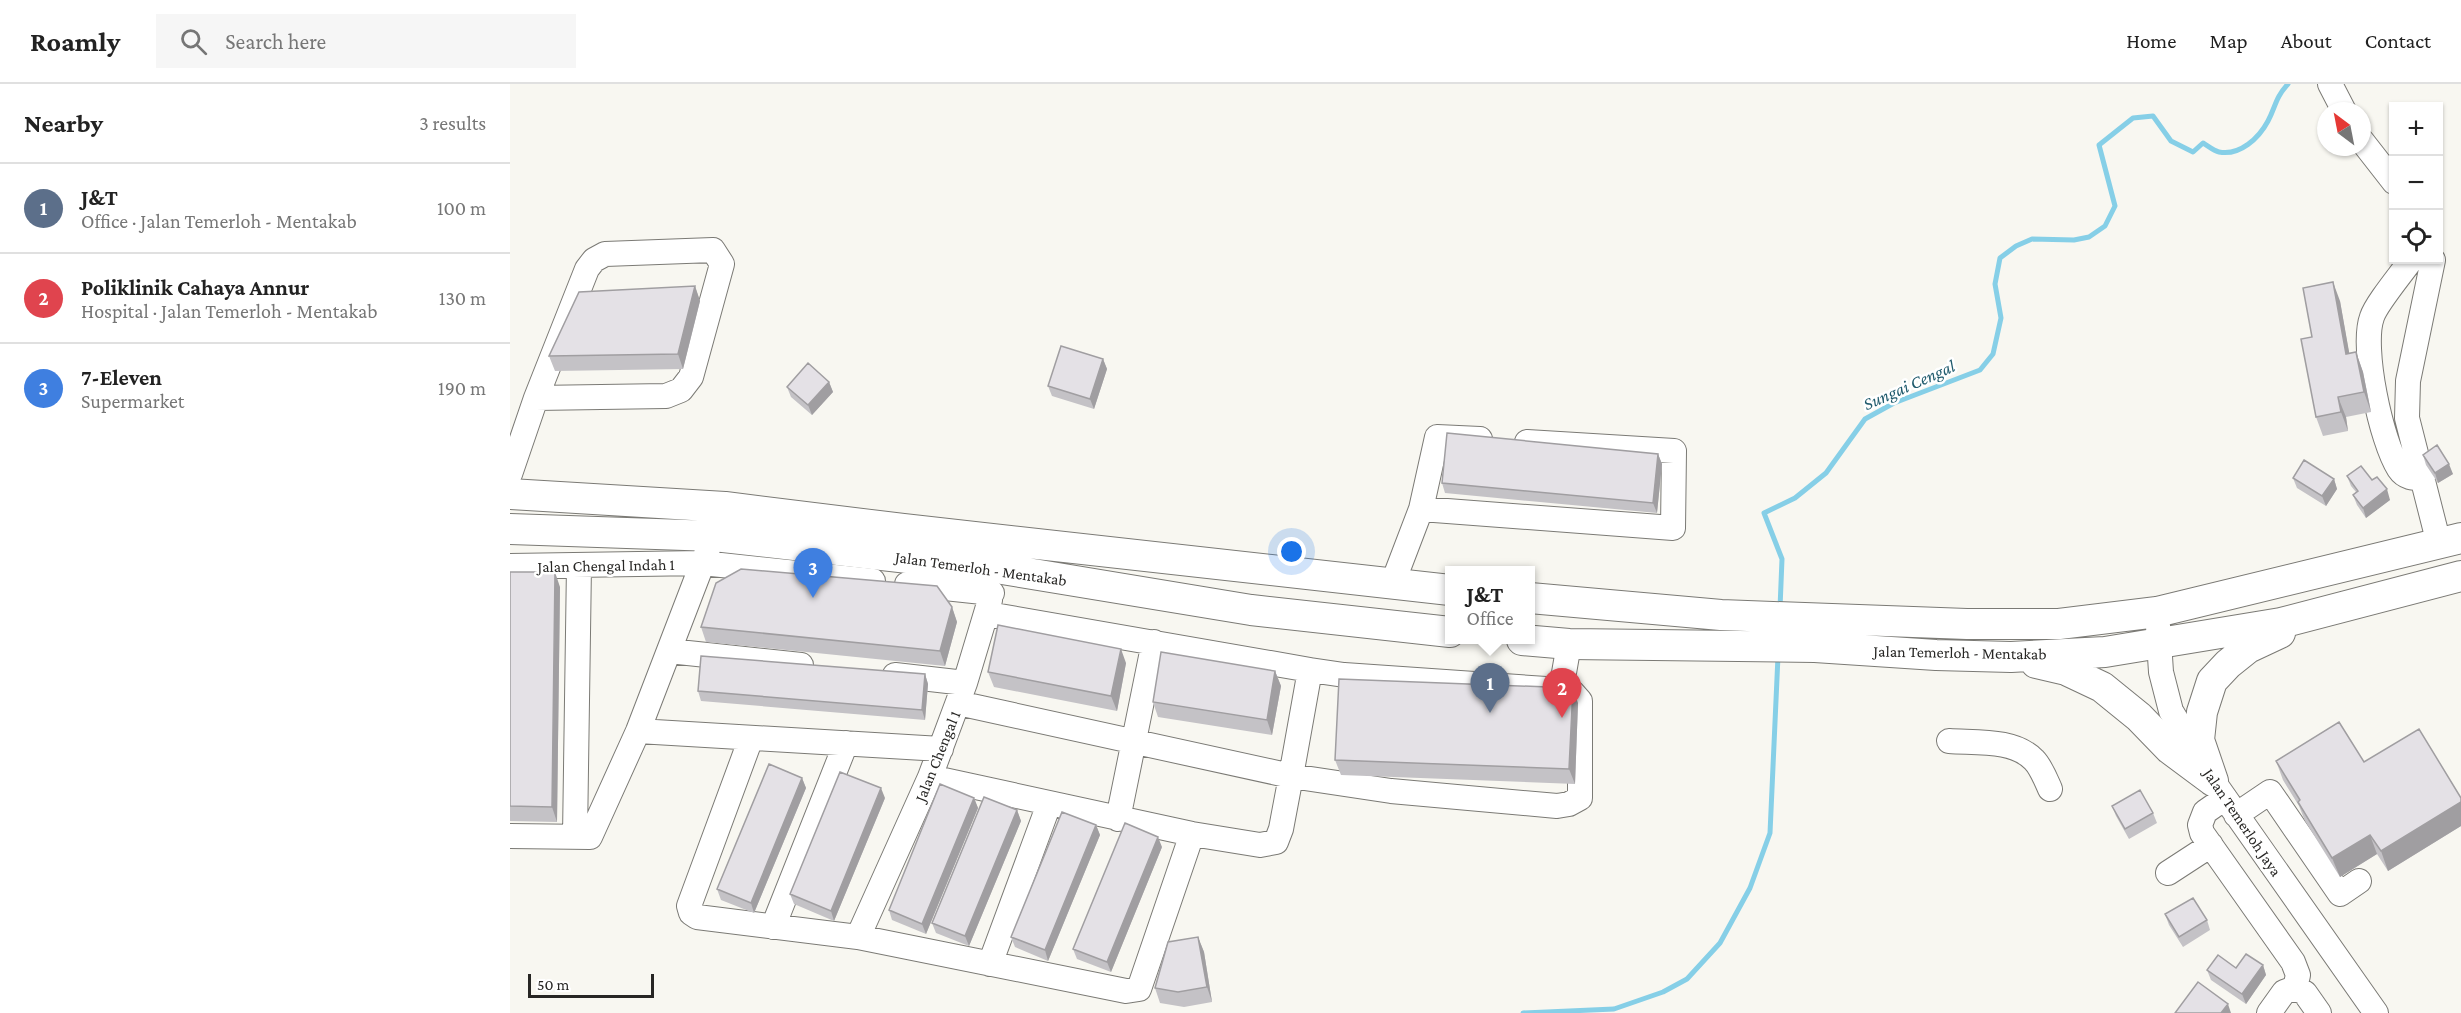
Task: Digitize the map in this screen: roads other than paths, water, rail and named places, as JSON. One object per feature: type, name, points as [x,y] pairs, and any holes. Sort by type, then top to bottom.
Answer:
[{"type":"main road","name":"Jalan Temerloh - Mentakab","points":[[510,494],[725,507],[1445,590]]},
{"type":"main road","name":"Jalan Temerloh - Mentakab","points":[[510,529],[714,536],[992,591],[1251,610],[1445,632]]},
{"type":"main road","name":"Jalan Temerloh - Mentakab","points":[[1535,641],[1569,644],[1719,644],[1816,633],[1967,624],[2059,624],[2157,612],[2450,541]]},
{"type":"main road","name":"Jalan Temerloh - Mentakab","points":[[1535,607],[1722,615],[1936,655],[2011,657],[2105,652],[2281,623],[2461,576]]},
{"type":"main road","points":[[2282,581],[2270,594],[2269,600],[2272,607],[2279,612],[2318,614]]},
{"type":"main road","points":[[2225,798],[2199,740],[2202,712],[2212,681],[2248,648],[2318,614]]},
{"type":"main road","points":[[2011,657],[2066,670],[2102,687],[2132,710],[2170,749],[2225,798]]},
{"type":"street","points":[[2330,84],[2339,102]]},
{"type":"street","points":[[2371,153],[2389,176]]},
{"type":"street","points":[[510,474],[536,398],[587,269],[594,260],[605,254],[713,250],[722,264],[691,377],[681,390],[666,396],[536,398]]},
{"type":"street","points":[[2408,264],[2372,315],[2368,343],[2380,421],[2399,470],[2409,478],[2423,478]]},
{"type":"street","points":[[2432,264],[2408,381],[2407,418],[2423,478],[2450,541]]},
{"type":"street","points":[[1392,585],[1421,509],[1437,437],[1674,451],[1673,528],[1421,509]]},
{"type":"street","points":[[510,836],[590,837],[638,731],[714,536]]},
{"type":"street","name":"Jalan Chengal Indah 1","points":[[510,566],[702,563],[992,591],[1154,642],[1310,670],[1344,675],[1562,690]]},
{"type":"street","points":[[574,836],[579,565]]},
{"type":"street","name":"Jalan Chengal 1","points":[[858,938],[930,777],[962,693],[992,591]]},
{"type":"street","name":"Jalan Temerloh Jaya","points":[[2157,612],[2162,672],[2171,711],[2225,798],[2376,1013]]},
{"type":"street","points":[[1118,819],[1154,642]]},
{"type":"street","points":[[870,673],[962,693],[1134,742],[1291,776],[1391,791],[1520,804],[1569,804],[1580,798],[1580,700],[1572,692],[1562,690],[1569,644]]},
{"type":"street","points":[[669,651],[823,667]]},
{"type":"street","points":[[930,777],[1192,834],[1260,845],[1276,842],[1281,829],[1310,670]]},
{"type":"street","points":[[638,731],[940,749]]},
{"type":"street","points":[[751,738],[689,906],[691,914],[697,917],[858,938],[1126,991],[1139,989],[1192,834]]},
{"type":"street","points":[[1948,741],[1996,744],[2019,749],[2035,761],[2050,789]]},
{"type":"street","points":[[773,927],[846,743]]},
{"type":"street","points":[[2269,1013],[2289,990],[2298,975],[2293,962],[2199,825],[2205,812],[2225,798],[2270,792],[2340,894],[2359,881]]},
{"type":"street","points":[[990,963],[1049,804]]},
{"type":"street","points":[[2168,873],[2211,845]]},
{"type":"street","points":[[2289,990],[2305,993],[2319,1013]]},
{"type":"waterway","name":"Sungai Cengal","points":[[1780,608],[1782,559],[1764,513],[1795,498],[1826,473],[1865,419],[1894,403],[1980,370],[1993,354],[2001,318],[1995,284],[2000,258],[2016,246],[2032,239],[2074,240],[2089,237],[2105,226],[2115,206],[2099,145],[2133,118],[2153,116],[2171,141],[2193,152],[2203,143],[2219,152],[2234,151],[2248,144],[2260,134],[2288,84]]},
{"type":"waterway","name":"Sungai Cengal","points":[[1523,1013],[1614,1009],[1663,992],[1687,979],[1720,943],[1750,888],[1770,833],[1778,656]]},
{"type":"place","name":"7-Eleven","points":[[813,598]]},
{"type":"place","name":"J&T","points":[[1490,713]]},
{"type":"place","name":"Poliklinik Cahaya Annur","points":[[1562,718]]}]
